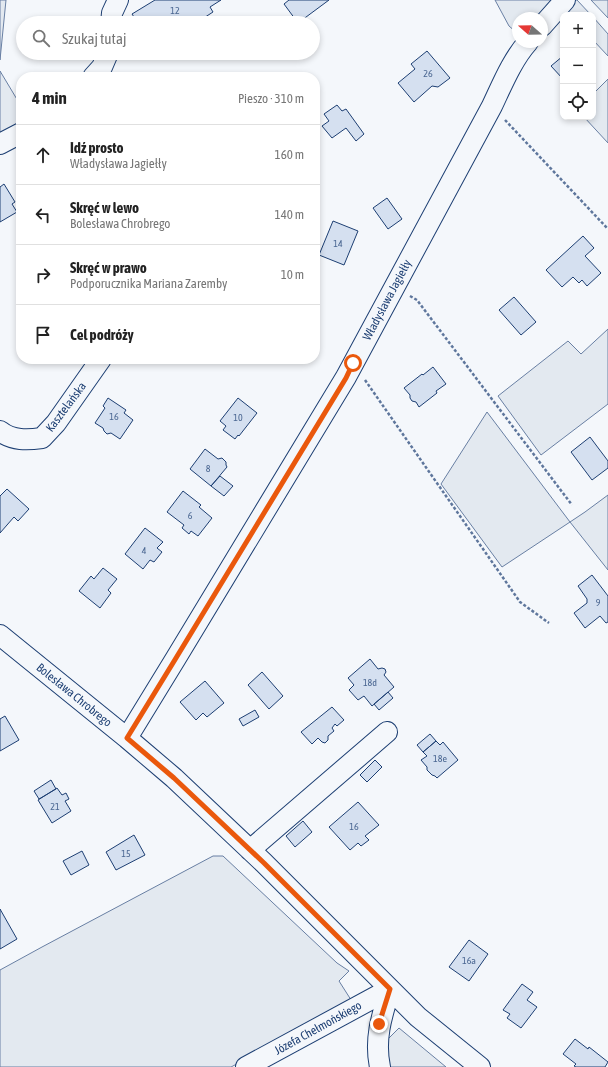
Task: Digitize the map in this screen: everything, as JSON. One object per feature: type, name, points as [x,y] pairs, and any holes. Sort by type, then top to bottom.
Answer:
[{"type":"street","points":[[112,16],[118,0]]},
{"type":"street","points":[[548,19],[565,0]]},
{"type":"street","name":"Władysława Jagiełły","points":[[127,738],[233,565],[353,363],[522,48]]},
{"type":"street","points":[[97,72],[105,60]]},
{"type":"street","points":[[0,144],[16,136]]},
{"type":"street","name":"Kasztelańska","points":[[0,431],[5,435],[24,440],[42,438],[56,423],[97,364]]},
{"type":"street","name":"Bolesława Chrobrego","points":[[0,635],[174,778],[250,850],[418,1017],[480,1067]]},
{"type":"street","points":[[250,850],[387,732]]},
{"type":"street","points":[[380,1067],[378,1058],[379,1024],[390,989]]},
{"type":"street","name":"Józefa Chełmońskiego","points":[[246,1067],[390,989]]},
{"type":"path","points":[[492,106],[608,229]]},
{"type":"path","points":[[395,285],[417,300],[572,505]]},
{"type":"path","points":[[353,363],[520,602],[549,623]]},
{"type":"shaded area","points":[[0,0],[6,0],[0,60]]},
{"type":"shaded area","points":[[495,0],[557,0],[546,12],[512,12],[512,29],[509,26]]},
{"type":"shaded area","points":[[575,0],[577,0],[588,12],[565,12]]},
{"type":"shaded area","points":[[591,0],[608,0],[608,18]]},
{"type":"shaded area","points":[[596,20],[608,34],[608,56],[596,43]]},
{"type":"shaded area","points":[[0,71],[16,98],[16,129],[0,137]]},
{"type":"shaded area","points":[[608,79],[608,143],[587,120],[596,120],[596,91]]},
{"type":"shaded area","points":[[608,329],[608,404],[541,455],[498,396],[568,341],[581,354]]},
{"type":"shaded area","points":[[487,412],[570,522],[502,567],[441,484]]},
{"type":"shaded area","points":[[608,495],[608,570],[570,522]]},
{"type":"shaded area","points":[[213,856],[223,856],[337,963],[349,971],[339,981],[353,1003],[231,1067],[0,1067],[0,970]]},
{"type":"shaded area","points":[[399,1028],[446,1067],[389,1067],[386,1041]]},
{"type":"building","points":[[155,0],[221,0],[210,7],[213,12],[207,16],[133,16],[132,14]]},
{"type":"building","points":[[289,0],[329,0],[307,16],[293,16],[284,4]]},
{"type":"building","points":[[427,51],[450,78],[438,87],[432,86],[414,102],[398,83],[415,69],[411,64]]},
{"type":"building","points":[[560,58],[560,76],[551,66]]},
{"type":"building","points":[[337,105],[342,111],[346,109],[364,134],[356,141],[346,128],[332,138],[322,126],[329,121],[324,114]]},
{"type":"building","points":[[4,184],[15,202],[12,204],[16,213],[0,222],[0,187]]},
{"type":"building","points":[[387,198],[402,219],[388,229],[373,208]]},
{"type":"building","points":[[333,221],[358,231],[344,265],[320,255]]},
{"type":"building","points":[[583,236],[594,248],[585,256],[601,273],[587,286],[582,280],[579,283],[573,277],[562,287],[546,270]]},
{"type":"building","points":[[514,297],[536,322],[521,335],[499,310]]},
{"type":"building","points":[[433,367],[446,384],[419,407],[416,402],[412,401],[410,395],[404,388]]},
{"type":"building","points":[[108,398],[126,410],[124,413],[133,420],[120,439],[111,433],[107,434],[103,428],[95,423],[105,408],[103,406]]},
{"type":"building","points":[[238,398],[257,413],[235,439],[223,430],[226,426],[220,421]]},
{"type":"building","points":[[590,437],[608,461],[608,468],[592,480],[571,452]]},
{"type":"building","points":[[205,449],[218,459],[222,458],[226,462],[227,467],[211,486],[190,469]]},
{"type":"building","points":[[220,476],[233,486],[224,496],[211,486]]},
{"type":"building","points":[[7,489],[29,509],[18,521],[14,517],[0,533],[0,496]]},
{"type":"building","points":[[183,491],[201,505],[199,507],[212,518],[198,536],[191,531],[189,534],[182,528],[184,525],[167,512]]},
{"type":"building","points":[[145,528],[163,542],[157,548],[162,552],[154,562],[150,560],[143,569],[125,554]]},
{"type":"building","points":[[103,568],[117,579],[108,590],[111,593],[100,608],[79,591],[91,576],[94,579]]},
{"type":"building","points":[[592,575],[608,596],[608,622],[606,623],[600,616],[585,628],[574,613],[587,603],[587,599],[578,586]]},
{"type":"building","points":[[370,659],[378,669],[385,669],[386,672],[384,675],[394,687],[372,706],[364,696],[358,700],[349,690],[354,685],[348,678]]},
{"type":"building","points":[[262,672],[283,696],[269,709],[248,685]]},
{"type":"building","points":[[205,681],[224,703],[207,717],[203,713],[196,720],[180,702]]},
{"type":"building","points":[[388,692],[393,698],[379,710],[374,704]]},
{"type":"building","points":[[332,707],[344,720],[337,726],[335,724],[332,728],[334,731],[328,736],[328,740],[325,743],[318,738],[312,744],[301,732]]},
{"type":"building","points":[[255,710],[259,717],[243,726],[239,719]]},
{"type":"building","points":[[5,716],[19,740],[0,751],[0,719]]},
{"type":"building","points":[[430,734],[436,741],[423,752],[417,745]]},
{"type":"building","points":[[436,741],[440,745],[443,742],[458,760],[437,778],[427,770],[427,767],[421,760],[427,756],[423,752]]},
{"type":"building","points":[[375,760],[382,767],[367,782],[360,775]]},
{"type":"building","points":[[51,780],[56,789],[39,799],[34,791]]},
{"type":"building","points":[[57,788],[62,795],[66,793],[69,799],[65,801],[71,811],[52,823],[38,800]]},
{"type":"building","points":[[358,802],[379,825],[365,836],[369,840],[361,846],[358,843],[350,850],[329,827]]},
{"type":"building","points":[[303,821],[312,832],[295,847],[286,836]]},
{"type":"building","points":[[134,835],[145,855],[116,870],[106,852]]},
{"type":"building","points":[[82,851],[89,865],[71,875],[63,861]]},
{"type":"building","points":[[0,909],[17,939],[0,949]]},
{"type":"building","points":[[469,940],[488,954],[469,981],[449,967]]},
{"type":"building","points":[[522,984],[533,992],[527,1000],[537,1007],[521,1028],[507,1018],[510,1014],[503,1010]]},
{"type":"building","points":[[575,1039],[588,1049],[589,1047],[608,1062],[605,1067],[574,1066],[576,1064],[563,1054]]},
{"type":"route","points":[[353,363],[346,378],[127,738],[174,778],[264,863],[390,989],[379,1024]]}]
